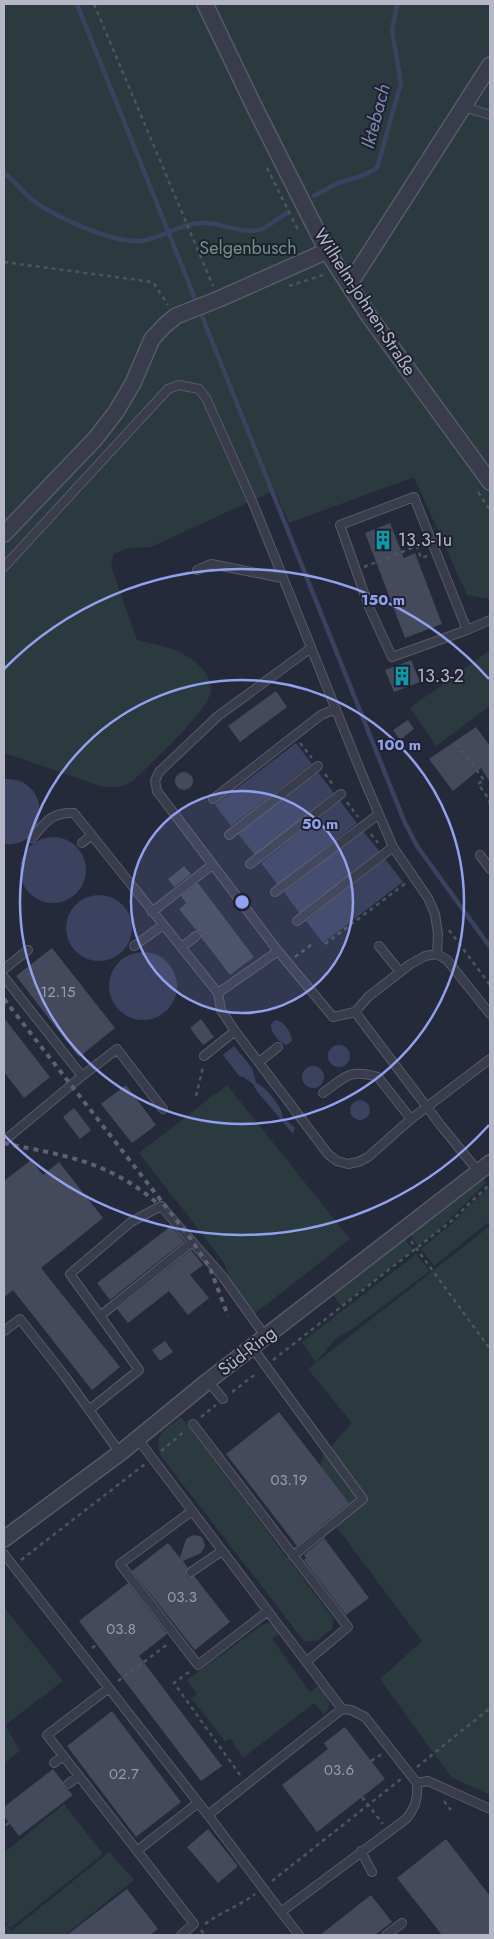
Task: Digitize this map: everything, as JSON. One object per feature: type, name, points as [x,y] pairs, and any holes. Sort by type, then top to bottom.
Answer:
[{"type":"street","name":"Wilhelm-Johnen-Straße","points":[[205,4],[327,251],[369,316],[490,482]]},
{"type":"street","points":[[349,285],[490,65]]},
{"type":"street","points":[[4,534],[95,439],[111,419],[133,384],[152,339],[178,315],[327,251]]},
{"type":"street","name":"Süd-Ring","points":[[4,1539],[120,1453],[252,1346],[484,1167]]},
{"type":"lane","points":[[464,107],[490,115]]},
{"type":"lane","points":[[4,567],[168,388],[179,385],[199,389],[206,398],[253,504],[393,847],[428,898],[435,914],[438,934],[437,954]]},
{"type":"lane","points":[[467,630],[414,497],[340,525],[369,607],[392,657],[467,630],[490,620]]},
{"type":"lane","points":[[197,570],[211,564],[282,578]]},
{"type":"lane","points":[[311,648],[218,716],[159,772],[155,781],[157,791],[278,950],[333,1016],[355,1012],[368,997],[400,972],[424,956],[437,954],[447,960],[490,1014]]},
{"type":"lane","points":[[213,799],[321,715],[336,709]]},
{"type":"lane","points":[[229,835],[318,766]]},
{"type":"lane","points":[[250,864],[341,794]]},
{"type":"lane","points":[[32,838],[51,817],[62,812],[74,813],[218,993],[221,1010],[234,1031],[328,1154],[337,1162],[348,1164],[368,1157],[411,1119],[428,1108],[490,1059]]},
{"type":"lane","points":[[275,892],[379,814]]},
{"type":"lane","points":[[82,843],[92,835]]},
{"type":"lane","points":[[297,921],[393,847]]},
{"type":"lane","points":[[480,855],[490,868]]},
{"type":"lane","points":[[152,912],[212,865]]},
{"type":"lane","points":[[134,946],[163,925]]},
{"type":"lane","points":[[182,947],[196,936]]},
{"type":"lane","points":[[379,946],[400,972]]},
{"type":"lane","points":[[4,969],[28,950]]},
{"type":"lane","points":[[218,993],[278,950]]},
{"type":"lane","points":[[4,977],[82,1076]]},
{"type":"lane","points":[[355,1012],[428,1108],[484,1167]]},
{"type":"lane","points":[[204,1056],[234,1031]]},
{"type":"lane","points":[[259,1062],[278,1047]]},
{"type":"lane","points":[[4,1141],[117,1048],[163,1109]]},
{"type":"lane","points":[[323,1093],[356,1072],[378,1076],[411,1119]]},
{"type":"lane","points":[[89,1410],[139,1370],[70,1274],[131,1222],[160,1206],[223,1277],[265,1336]]},
{"type":"lane","points":[[100,1316],[192,1242]]},
{"type":"lane","points":[[4,1331],[20,1319],[120,1453]]},
{"type":"lane","points":[[252,1346],[363,1499],[293,1556]]},
{"type":"lane","points":[[208,1381],[223,1399]]},
{"type":"lane","points":[[193,1424],[348,1627],[306,1662]]},
{"type":"lane","points":[[137,1438],[342,1709]]},
{"type":"lane","points":[[192,1511],[120,1564],[198,1665],[268,1612]]},
{"type":"lane","points":[[191,1572],[222,1551]]},
{"type":"lane","points":[[4,1554],[198,1802],[299,1935]]},
{"type":"lane","points":[[109,1688],[47,1735],[197,1926],[181,1935]]},
{"type":"lane","points":[[208,1815],[342,1709],[351,1710],[365,1717],[417,1783],[418,1797],[414,1810],[406,1819],[281,1912]]},
{"type":"lane","points":[[54,1764],[63,1756]]},
{"type":"lane","points":[[68,1784],[79,1776]]},
{"type":"lane","points":[[417,1783],[428,1781],[490,1809]]},
{"type":"lane","points":[[138,1850],[198,1802]]},
{"type":"lane","points":[[361,1851],[372,1872]]},
{"type":"lane","points":[[386,1935],[402,1923]]},
{"type":"path","points":[[94,4],[187,228]]},
{"type":"path","points":[[4,262],[153,282],[178,315]]},
{"type":"path","points":[[356,570],[416,546],[422,558],[436,552]]},
{"type":"path","points":[[457,744],[484,780],[478,784],[489,799],[490,805]]},
{"type":"path","points":[[435,914],[445,924],[490,985]]},
{"type":"path","points":[[288,962],[311,945]]},
{"type":"path","points":[[196,1096],[204,1056]]},
{"type":"path","points":[[13,1566],[152,1458],[223,1399],[417,1250],[450,1222],[490,1183]]},
{"type":"path","points":[[417,1250],[490,1349]]},
{"type":"path","points":[[109,1688],[177,1638]]},
{"type":"path","points":[[198,1665],[174,1683],[247,1785]]},
{"type":"path","points":[[197,1926],[245,1902],[490,1708]]},
{"type":"path","points":[[362,1797],[389,1831]]},
{"type":"green space","name":"Selgenbusch","points":[[4,4],[490,4],[490,599],[467,595],[414,477],[289,523],[275,490],[151,547],[128,548],[114,554],[111,566],[137,640],[180,652],[199,665],[211,684],[208,699],[178,737],[132,782],[120,787],[103,787],[4,754]]},
{"type":"green space","points":[[490,650],[490,706],[436,746],[410,708]]},
{"type":"green space","points":[[227,1085],[350,1239],[253,1315],[234,1289],[223,1261],[139,1153]]},
{"type":"green space","points":[[482,1179],[486,1183],[436,1232],[418,1246],[410,1235]]},
{"type":"green space","points":[[490,1186],[490,1221],[434,1266],[421,1249],[450,1225]]},
{"type":"green space","points":[[490,1226],[490,1795],[451,1777],[380,1679],[422,1641],[330,1518],[318,1474],[323,1455],[352,1423],[308,1369]]},
{"type":"green space","points":[[405,1239],[413,1250],[341,1306],[333,1295]]},
{"type":"green space","points":[[416,1254],[430,1271],[352,1329],[335,1339],[315,1361],[302,1342]]},
{"type":"green space","points":[[181,1417],[332,1617],[332,1629],[317,1641],[304,1641],[161,1456],[158,1442],[162,1433]]},
{"type":"green space","points":[[4,1607],[63,1681],[5,1725],[20,1751],[4,1763]]},
{"type":"green space","points":[[269,1623],[276,1626],[281,1633],[272,1639],[310,1692],[320,1684],[329,1699],[329,1707],[324,1715],[314,1703],[243,1758],[230,1738],[225,1741],[191,1698],[197,1694],[187,1680],[262,1625]]},
{"type":"green space","points":[[64,1804],[103,1854],[10,1928],[4,1920],[4,1853]]},
{"type":"green space","points":[[109,1852],[134,1880],[65,1935],[4,1935],[4,1923],[11,1931]]},
{"type":"water","points":[[296,743],[312,764],[231,826],[215,805]]},
{"type":"water","points":[[318,772],[334,793],[255,855],[238,834]]},
{"type":"water","points":[[4,779],[20,781],[31,789],[38,800],[40,812],[37,825],[30,836],[19,843],[4,844]]},
{"type":"water","points":[[340,801],[357,823],[278,885],[261,863]]},
{"type":"water","points":[[363,831],[380,852],[300,914],[284,892]]},
{"type":"water","points":[[47,837],[59,837],[71,842],[81,852],[86,864],[84,883],[71,898],[59,903],[47,903],[35,898],[25,888],[20,876],[20,864],[25,852],[35,842]]},
{"type":"water","points":[[385,859],[403,882],[323,943],[306,921]]},
{"type":"water","points":[[105,895],[123,904],[130,915],[132,928],[130,941],[123,952],[112,959],[93,961],[75,952],[68,941],[66,922],[75,904],[86,897]]},
{"type":"water","points":[[143,952],[156,955],[167,962],[174,973],[177,986],[174,999],[167,1010],[156,1017],[143,1020],[130,1017],[119,1010],[112,999],[109,986],[112,973],[119,962],[130,955]]},
{"type":"water","points":[[275,1020],[284,1025],[289,1031],[292,1041],[287,1045],[281,1042],[274,1034],[271,1024]]},
{"type":"water","points":[[339,1045],[347,1048],[350,1056],[347,1064],[339,1067],[331,1064],[328,1056],[331,1048]]},
{"type":"water","points":[[234,1046],[252,1068],[256,1082],[273,1098],[280,1108],[283,1118],[295,1128],[293,1134],[253,1084],[242,1076],[240,1077],[223,1055]]},
{"type":"water","points":[[309,1066],[317,1066],[324,1073],[324,1081],[317,1088],[309,1088],[302,1081],[302,1073]]},
{"type":"water","points":[[360,1100],[367,1103],[370,1110],[367,1117],[360,1120],[353,1117],[350,1110],[353,1103]]},
{"type":"building","points":[[390,523],[404,558],[415,553],[442,624],[405,638],[365,533]]},
{"type":"building","name":"13.3-2","points":[[411,660],[420,682],[394,692],[385,670]]},
{"type":"building","points":[[276,691],[287,707],[240,742],[228,726]]},
{"type":"building","points":[[408,720],[414,729],[400,740],[393,730]]},
{"type":"building","points":[[476,727],[490,746],[490,782],[481,768],[453,791],[429,759]]},
{"type":"building","points":[[184,772],[190,775],[193,781],[190,787],[184,790],[178,787],[175,781],[178,775]]},
{"type":"building","points":[[184,866],[191,874],[174,887],[168,879]]},
{"type":"building","points":[[198,883],[254,957],[230,975],[201,937],[201,933],[196,930],[179,909],[186,903],[181,896]]},
{"type":"building","points":[[52,948],[115,1028],[79,1057],[16,976]]},
{"type":"building","points":[[4,1018],[50,1077],[24,1098],[4,1072]]},
{"type":"building","points":[[201,1019],[214,1037],[203,1045],[190,1028]]},
{"type":"building","points":[[126,1085],[156,1125],[132,1143],[101,1104]]},
{"type":"building","points":[[74,1108],[91,1130],[80,1139],[63,1117]]},
{"type":"building","points":[[31,1160],[43,1175],[59,1162],[103,1218],[41,1268],[120,1367],[92,1390],[13,1290],[4,1297],[4,1181]]},
{"type":"building","points":[[171,1226],[184,1241],[110,1300],[97,1283]]},
{"type":"building","points":[[191,1250],[203,1265],[190,1275],[209,1298],[188,1315],[169,1291],[128,1323],[117,1309]]},
{"type":"building","points":[[165,1341],[173,1352],[160,1361],[152,1350]]},
{"type":"building","points":[[279,1412],[349,1503],[297,1546],[226,1454]]},
{"type":"building","points":[[193,1535],[200,1536],[205,1546],[201,1553],[183,1561],[188,1568],[186,1575],[189,1577],[194,1576],[230,1622],[195,1650],[132,1571],[168,1543],[180,1558],[186,1539]]},
{"type":"building","points":[[324,1538],[369,1598],[346,1615],[304,1560],[306,1558],[304,1555]]},
{"type":"building","points":[[128,1583],[167,1634],[139,1656],[222,1766],[201,1781],[79,1621]]},
{"type":"building","points":[[112,1711],[181,1802],[136,1837],[67,1746]]},
{"type":"building","points":[[345,1727],[385,1779],[317,1832],[282,1785],[328,1749],[324,1743]]},
{"type":"building","points":[[53,1769],[63,1782],[64,1788],[73,1795],[19,1836],[4,1816],[4,1807]]},
{"type":"building","points":[[208,1829],[238,1866],[218,1883],[187,1847]]},
{"type":"building","points":[[446,1839],[490,1896],[490,1935],[442,1935],[397,1878]]},
{"type":"building","points":[[127,1889],[158,1929],[150,1935],[67,1935]]},
{"type":"building","points":[[371,1895],[392,1922],[375,1935],[320,1935]]},
{"type":"waterway","points":[[77,4],[405,823],[417,846],[490,947]]},
{"type":"waterway","name":"Iktebach","points":[[314,196],[338,183],[362,176],[377,168],[401,83],[392,31],[397,4]]},
{"type":"waterway","name":"Iktebach","points":[[4,174],[11,178],[29,197],[52,212],[82,227],[114,238],[148,240],[184,226],[199,223],[255,231],[262,229],[288,212]]},
{"type":"railway","points":[[4,999],[191,1239],[210,1268],[228,1316]]},
{"type":"railway","points":[[4,1143],[92,1164],[127,1181],[157,1203]]},
{"type":"place","name":"13.3-1u","points":[[383,540]]},
{"type":"place","name":"13.3-2","points":[[402,676]]}]
